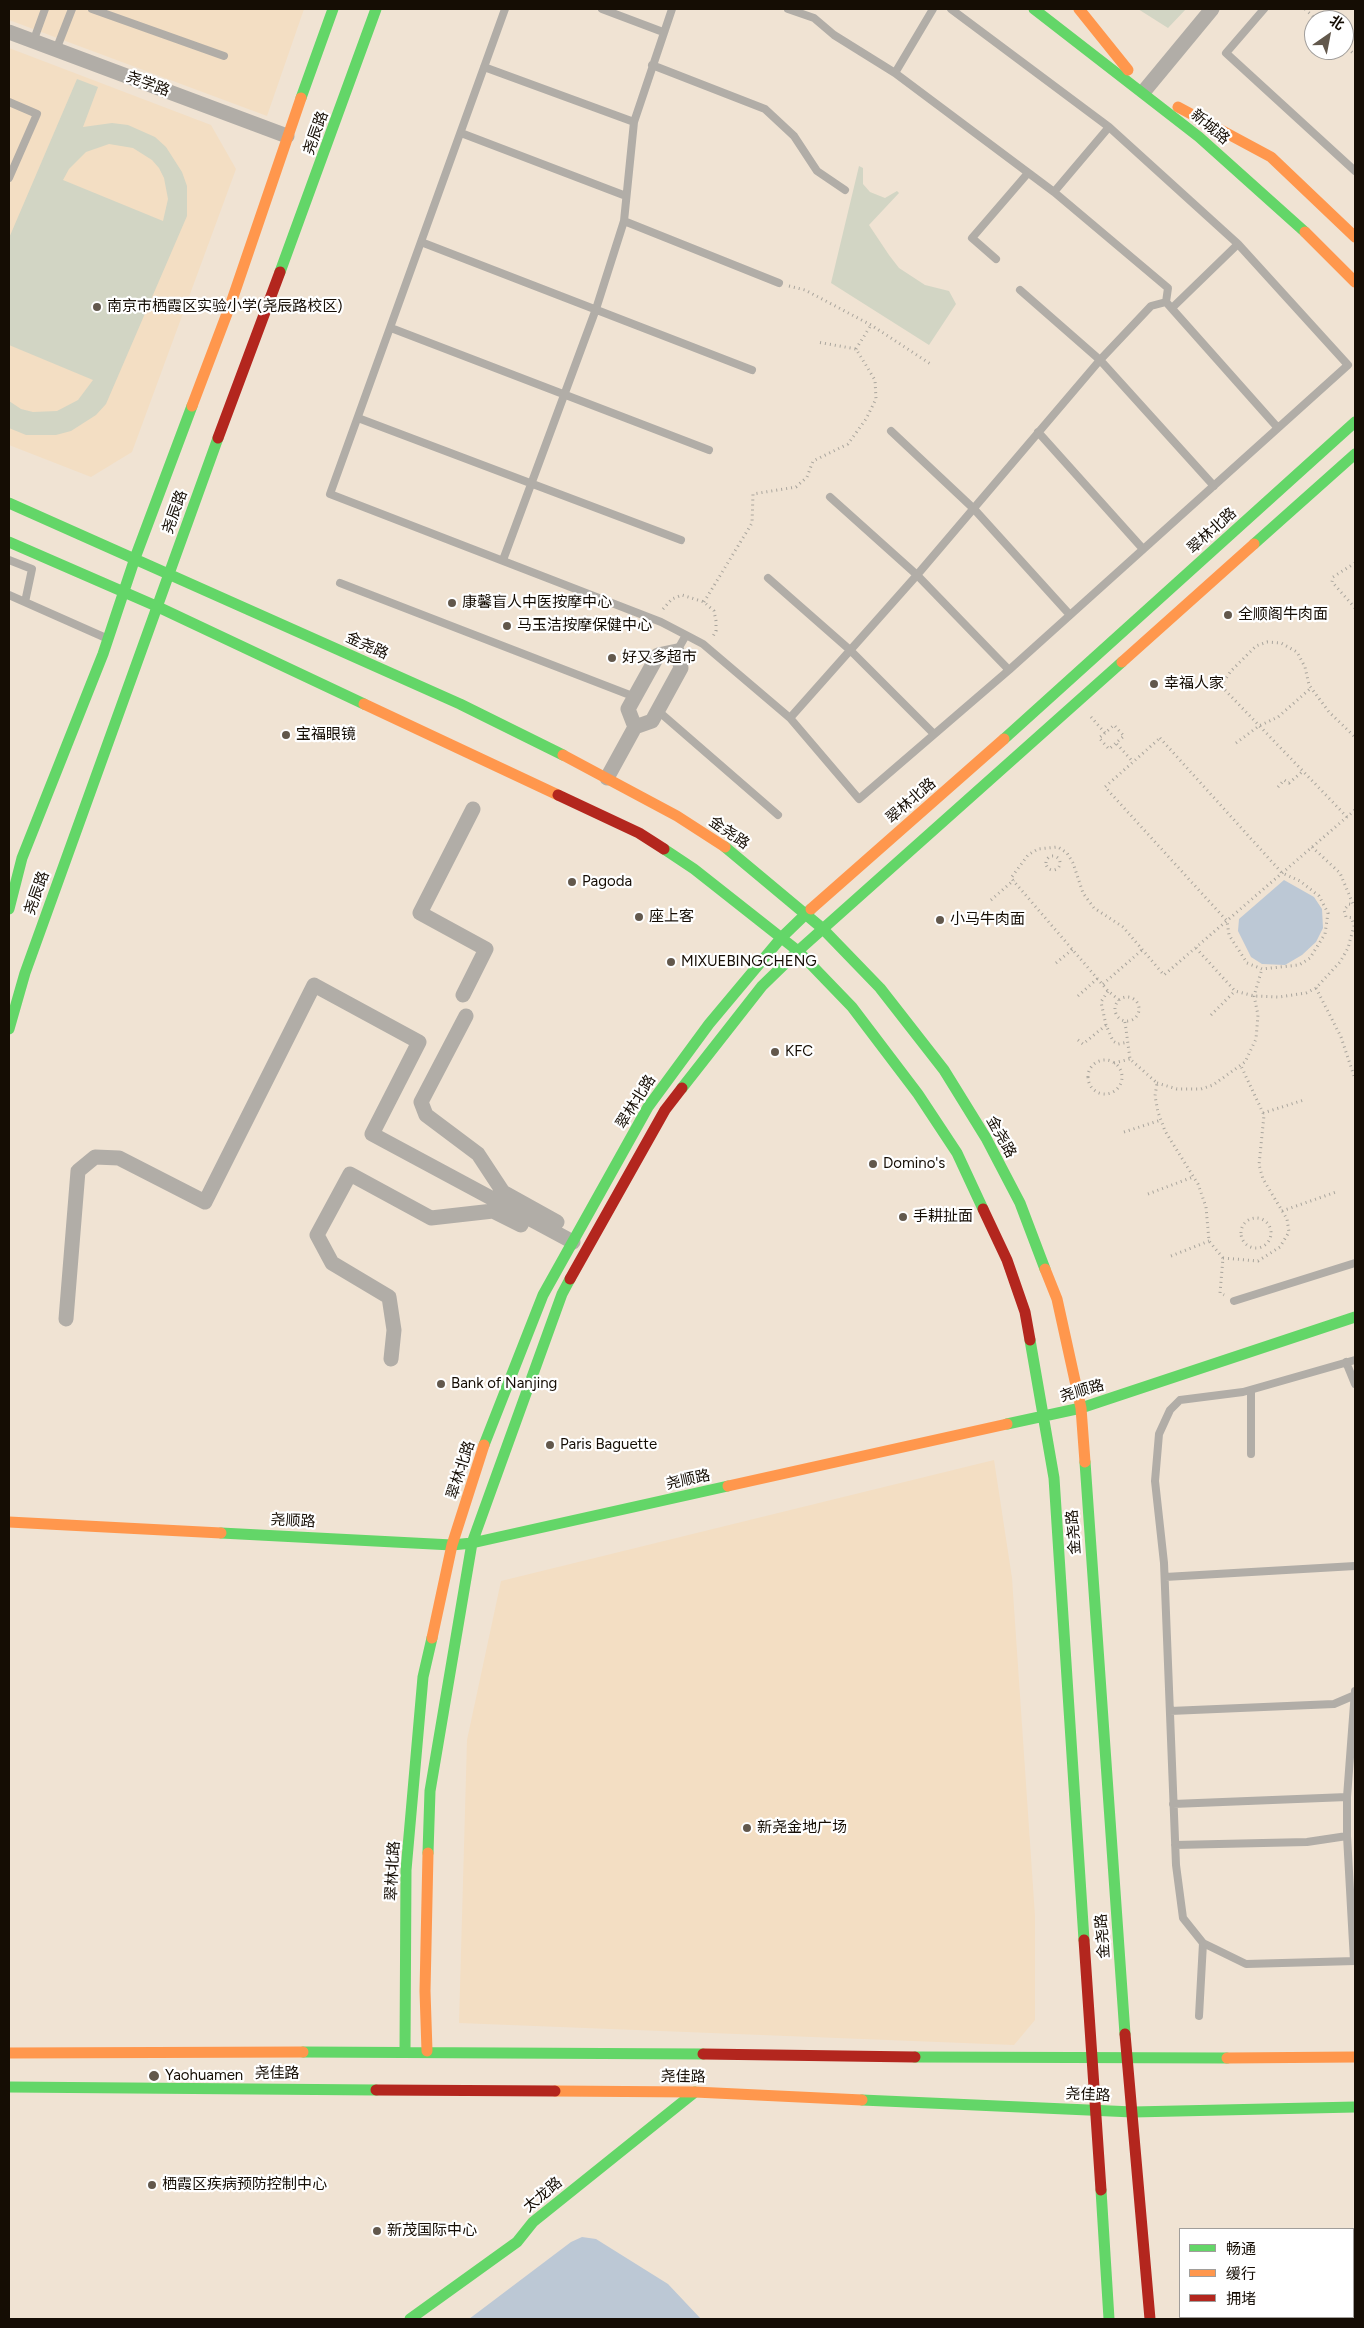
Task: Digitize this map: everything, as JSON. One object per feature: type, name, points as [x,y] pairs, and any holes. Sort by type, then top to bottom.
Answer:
[{"type":"main road","name":"尧辰路","points":[[9,909],[18,857],[108,639],[135,558],[231,303],[287,136],[333,9]]},
{"type":"main road","name":"尧辰路","points":[[9,1029],[25,973],[156,606],[325,152],[376,9]]},
{"type":"main road","name":"新城路","points":[[1034,9],[1199,137],[1290,217],[1355,282]]},
{"type":"main road","name":"新城路","points":[[1079,9],[1144,90],[1271,158],[1355,237]]},
{"type":"main road","name":"翠林北路","points":[[405,2051],[406,1870],[423,1677],[452,1545],[482,1451],[539,1304],[648,1107],[709,1024],[781,938],[805,914],[1000,743],[1355,422]]},
{"type":"main road","name":"翠林北路","points":[[427,2051],[425,1991],[430,1791],[472,1543],[562,1294],[665,1110],[762,986],[798,950],[1355,454]]},
{"type":"main road","name":"金尧路","points":[[9,503],[460,704],[607,778],[677,816],[731,851],[822,928],[880,988],[938,1063],[986,1138],[1020,1203],[1057,1299],[1081,1408],[1127,2059],[1150,2319]]},
{"type":"main road","name":"金尧路","points":[[9,542],[156,606],[639,833],[694,869],[798,950],[852,1007],[918,1094],[957,1153],[1007,1260],[1025,1312],[1045,1416],[1054,1478],[1090,2059],[1109,2319]]},
{"type":"main road","name":"尧顺路","points":[[9,1522],[452,1545],[472,1543],[1081,1408],[1355,1316]]},
{"type":"main road","name":"尧佳路","points":[[9,2053],[427,2051],[1090,2059],[1355,2057]]},
{"type":"main road","name":"尧佳路","points":[[9,2087],[695,2092],[1133,2112],[1355,2107]]},
{"type":"main road","name":"太龙路","points":[[410,2319],[516,2242],[533,2222],[695,2092]]},
{"type":"street","points":[[1144,90],[1212,9]]},
{"type":"street","name":"尧学路","points":[[9,32],[287,136]]},
{"type":"street","points":[[607,778],[635,727],[652,721],[681,668],[677,651],[658,655],[634,697],[628,709],[635,727]]},
{"type":"street","points":[[463,996],[486,948],[420,913],[473,809]]},
{"type":"street","points":[[66,1319],[78,1171],[95,1157],[118,1158],[205,1202],[314,985],[419,1042],[372,1134],[573,1242]]},
{"type":"street","points":[[466,1016],[421,1102],[426,1115],[478,1154],[503,1192],[573,1242]]},
{"type":"street","points":[[391,1359],[394,1330],[389,1297],[332,1263],[317,1235],[350,1174],[431,1218],[493,1211],[573,1242]]},
{"type":"lane","points":[[33,42],[45,9]]},
{"type":"lane","points":[[56,50],[72,9]]},
{"type":"lane","points":[[92,9],[224,56]]},
{"type":"lane","points":[[505,9],[330,494],[661,622],[703,644],[790,718],[859,799],[1009,670],[1348,366],[1238,244],[1109,126],[951,9]]},
{"type":"lane","points":[[602,9],[663,32]]},
{"type":"lane","points":[[503,560],[596,310],[624,221],[634,122],[672,9]]},
{"type":"lane","points":[[788,9],[814,18],[834,35],[895,73],[1054,192],[1168,288],[1166,302]]},
{"type":"lane","points":[[814,18],[817,9]]},
{"type":"lane","points":[[895,73],[933,9]]},
{"type":"lane","points":[[1264,9],[1226,53],[1355,171]]},
{"type":"lane","points":[[652,65],[765,109],[794,136],[817,171],[845,190]]},
{"type":"lane","points":[[484,67],[634,122]]},
{"type":"lane","points":[[9,102],[37,114],[9,178]]},
{"type":"lane","points":[[1054,192],[1109,126]]},
{"type":"lane","points":[[461,133],[626,196]]},
{"type":"lane","points":[[996,259],[972,238],[1028,173]]},
{"type":"lane","points":[[624,221],[779,283]]},
{"type":"lane","points":[[421,242],[752,370]]},
{"type":"lane","points":[[1172,308],[1238,244]]},
{"type":"lane","points":[[1020,290],[1100,360],[1214,486]]},
{"type":"lane","points":[[1166,302],[1278,428]]},
{"type":"lane","points":[[790,718],[917,575],[1100,360],[1151,306],[1166,302]]},
{"type":"lane","points":[[391,328],[564,396],[709,450]]},
{"type":"lane","points":[[358,418],[681,540]]},
{"type":"lane","points":[[891,431],[974,508],[1070,615]]},
{"type":"lane","points":[[1038,432],[1143,549]]},
{"type":"lane","points":[[830,496],[917,575],[1009,670]]},
{"type":"lane","points":[[9,560],[32,569],[25,602]]},
{"type":"lane","points":[[768,578],[850,650],[934,734]]},
{"type":"lane","points":[[340,583],[634,697]]},
{"type":"lane","points":[[9,595],[108,639]]},
{"type":"lane","points":[[677,651],[686,635]]},
{"type":"lane","points":[[657,710],[778,816]]},
{"type":"lane","points":[[1234,1301],[1355,1264]]},
{"type":"lane","points":[[1170,1712],[1334,1704],[1355,1693],[1352,1780],[1347,1797],[1347,1836],[1355,1961],[1246,1964],[1203,1943],[1183,1918],[1175,1845],[1173,1804],[1165,1577],[1155,1481],[1159,1434],[1170,1410],[1180,1400],[1251,1390],[1355,1360]]},
{"type":"lane","points":[[1346,1362],[1355,1384]]},
{"type":"lane","points":[[1251,1390],[1251,1454]]},
{"type":"lane","points":[[1165,1577],[1355,1566]]},
{"type":"lane","points":[[1173,1804],[1347,1797]]},
{"type":"lane","points":[[1175,1845],[1307,1842],[1347,1836]]},
{"type":"lane","points":[[1200,2016],[1203,1943]]},
{"type":"path","points":[[779,283],[804,290],[871,325],[932,365]]},
{"type":"path","points":[[856,349],[871,325]]},
{"type":"path","points":[[704,602],[752,523],[754,494],[796,487],[807,477],[813,461],[848,444],[866,419],[876,399],[875,380],[856,349],[817,342]]},
{"type":"path","points":[[1355,563],[1333,577],[1332,582],[1355,608]]},
{"type":"path","points":[[661,622],[663,609],[672,599],[682,595],[704,602],[714,611],[716,631],[712,638],[703,644]]},
{"type":"path","points":[[1347,817],[1224,689],[1223,683],[1231,671],[1256,646],[1267,642],[1281,643],[1297,652],[1305,667],[1311,688],[1329,712],[1355,737]]},
{"type":"path","points":[[1236,743],[1259,726],[1278,717],[1311,688]]},
{"type":"path","points":[[1077,701],[1105,733]]},
{"type":"path","points":[[1114,725],[1124,736],[1109,749],[1099,738],[1105,733],[1114,725]]},
{"type":"path","points":[[1160,738],[1282,873],[1300,881],[1319,896],[1328,913],[1328,924],[1319,946],[1310,958],[1299,965],[1262,969],[1247,962],[1229,935],[1227,921],[1105,787],[1160,738]]},
{"type":"path","points":[[1116,742],[1134,762]]},
{"type":"path","points":[[1278,787],[1284,780],[1289,783],[1303,772]]},
{"type":"path","points":[[1119,1000],[1108,991],[1011,878],[1028,855],[1038,849],[1058,847],[1067,853],[1073,863],[1083,894],[1094,908],[1123,927],[1164,975],[1355,810]]},
{"type":"path","points":[[1196,948],[1235,991],[1254,996],[1279,997],[1306,993],[1316,988],[1340,962],[1348,948],[1354,926],[1354,918],[1346,917],[1344,910],[1349,904],[1354,904],[1340,873],[1312,847]]},
{"type":"path","points":[[1052,856],[1059,860],[1057,868],[1053,870],[1046,865],[1046,861],[1052,856],[1054,848]]},
{"type":"path","points":[[991,900],[1014,880]]},
{"type":"path","points":[[1056,963],[1072,949]]},
{"type":"path","points":[[1102,984],[1142,950]]},
{"type":"path","points":[[1125,1022],[1130,1059],[1158,1083],[1177,1089],[1201,1089],[1213,1085],[1245,1062],[1256,1039],[1258,1015],[1254,996],[1262,969]]},
{"type":"path","points":[[1078,996],[1098,978]]},
{"type":"path","points":[[1316,988],[1341,1037],[1355,1079]]},
{"type":"path","points":[[1108,991],[1101,1002],[1106,1025],[1113,1040],[1118,1044],[1128,1042]]},
{"type":"path","points":[[1211,1015],[1235,991]]},
{"type":"path","points":[[1130,997],[1135,999],[1140,1009],[1136,1019],[1125,1022],[1120,1019],[1115,1010],[1119,1000],[1130,997]]},
{"type":"path","points":[[1078,1040],[1083,1044],[1106,1025]]},
{"type":"path","points":[[1114,1064],[1122,1074],[1119,1087],[1108,1094],[1095,1092],[1088,1080],[1091,1068],[1102,1061],[1114,1064],[1130,1059]]},
{"type":"path","points":[[1223,1258],[1258,1261],[1280,1246],[1289,1232],[1287,1219],[1262,1178],[1259,1165],[1263,1113],[1241,1066]]},
{"type":"path","points":[[1158,1083],[1155,1096],[1161,1120],[1176,1152],[1198,1184],[1206,1207],[1209,1241],[1223,1258],[1220,1293],[1234,1301]]},
{"type":"path","points":[[1263,1113],[1304,1100]]},
{"type":"path","points":[[1124,1132],[1161,1120]]},
{"type":"path","points":[[1148,1194],[1193,1177]]},
{"type":"path","points":[[1282,1211],[1336,1192]]},
{"type":"path","points":[[1259,1219],[1269,1225],[1271,1236],[1264,1246],[1253,1248],[1243,1242],[1241,1230],[1248,1221],[1259,1219]]},
{"type":"path","points":[[1171,1256],[1209,1241]]},
{"type":"path","points":[[1264,1246],[1269,1254]]},
{"type":"shaded area","points":[[9,9],[304,9],[267,116],[9,20]]},
{"type":"shaded area","name":"南京市栖霞区实验小学(尧辰路校区)","points":[[9,48],[211,125],[236,169],[132,452],[91,477],[9,445]]},
{"type":"shaded area","name":"新尧金地广场","points":[[994,1460],[1012,1578],[1035,1916],[1035,2020],[1014,2045],[459,2023],[467,1740],[501,1581]]},
{"type":"green space","points":[[1138,9],[1186,9],[1168,28]]},
{"type":"green space","points":[[77,79],[98,87],[83,127],[112,123],[128,125],[155,137],[166,147],[182,172],[187,186],[187,216],[106,404],[96,415],[71,431],[56,435],[26,435],[9,428],[9,401],[21,409],[33,412],[57,411],[78,400],[93,380],[9,345],[9,238]],"holes":[[[109,144],[133,148],[152,160],[164,178],[168,199],[163,221],[63,180],[69,169],[86,152]]]},
{"type":"green space","points":[[859,166],[863,168],[863,184],[870,192],[885,198],[897,191],[899,193],[869,225],[889,255],[899,268],[925,285],[949,291],[956,304],[929,345],[831,283]]},
{"type":"water","points":[[1284,880],[1314,897],[1322,909],[1323,928],[1316,942],[1302,955],[1285,965],[1262,964],[1251,957],[1238,931],[1239,919]]},
{"type":"water","points":[[582,2237],[596,2239],[668,2284],[701,2319],[469,2319],[571,2242]]},
{"type":"traffic: fast","points":[[301,98],[333,9]]},
{"type":"traffic: fast","points":[[280,272],[376,9]]},
{"type":"traffic: fast","points":[[1034,9],[1199,137],[1305,232]]},
{"type":"traffic: fast","points":[[9,909],[22,858],[103,654],[135,558],[192,406]]},
{"type":"traffic: fast","points":[[1004,739],[1355,422]]},
{"type":"traffic: fast","points":[[9,1029],[25,973],[218,438]]},
{"type":"traffic: fast","points":[[1254,544],[1355,454]]},
{"type":"traffic: fast","points":[[9,503],[460,704],[563,755]]},
{"type":"traffic: fast","points":[[9,542],[156,606],[364,704]]},
{"type":"traffic: fast","points":[[682,1088],[762,986],[798,951],[1122,662]]},
{"type":"traffic: fast","points":[[725,847],[822,928],[880,988],[944,1070],[986,1138],[1020,1203],[1045,1269]]},
{"type":"traffic: fast","points":[[664,849],[694,869],[798,951],[852,1007],[918,1094],[957,1153],[983,1209]]},
{"type":"traffic: fast","points":[[484,1445],[543,1295],[648,1107],[709,1024],[781,938],[811,909]]},
{"type":"traffic: fast","points":[[428,1853],[430,1791],[472,1543],[562,1294],[570,1279]]},
{"type":"traffic: fast","points":[[1007,1424],[1081,1408],[1355,1317]]},
{"type":"traffic: fast","points":[[1030,1340],[1054,1478],[1084,1940]]},
{"type":"traffic: fast","points":[[1085,1462],[1125,2034]]},
{"type":"traffic: fast","points":[[221,1533],[452,1545],[472,1543],[728,1486]]},
{"type":"traffic: fast","points":[[405,2051],[406,1870],[423,1677],[432,1638]]},
{"type":"traffic: fast","points":[[303,2052],[703,2054]]},
{"type":"traffic: fast","points":[[915,2057],[1227,2058]]},
{"type":"traffic: fast","points":[[9,2087],[376,2090]]},
{"type":"traffic: fast","points":[[410,2319],[517,2242],[533,2222],[695,2092]]},
{"type":"traffic: fast","points":[[862,2100],[1133,2112],[1355,2107]]},
{"type":"traffic: fast","points":[[1101,2190],[1109,2319]]},
{"type":"traffic: slow","points":[[1079,9],[1128,70]]},
{"type":"traffic: slow","points":[[192,406],[231,303],[301,98]]},
{"type":"traffic: slow","points":[[1178,107],[1271,157],[1355,237]]},
{"type":"traffic: slow","points":[[1305,232],[1355,282]]},
{"type":"traffic: slow","points":[[1122,662],[1254,544]]},
{"type":"traffic: slow","points":[[364,704],[558,795]]},
{"type":"traffic: slow","points":[[811,909],[1004,739]]},
{"type":"traffic: slow","points":[[563,755],[677,816],[725,847]]},
{"type":"traffic: slow","points":[[1045,1269],[1057,1299],[1081,1408],[1085,1462]]},
{"type":"traffic: slow","points":[[728,1486],[1007,1424]]},
{"type":"traffic: slow","points":[[432,1638],[452,1545],[484,1445]]},
{"type":"traffic: slow","points":[[9,1522],[221,1533]]},
{"type":"traffic: slow","points":[[427,2051],[425,1991],[428,1853]]},
{"type":"traffic: slow","points":[[9,2053],[303,2052]]},
{"type":"traffic: slow","points":[[1227,2058],[1355,2057]]},
{"type":"traffic: slow","points":[[555,2091],[695,2092],[862,2100]]},
{"type":"traffic: jam","points":[[218,438],[280,272]]},
{"type":"traffic: jam","points":[[558,795],[639,833],[664,849]]},
{"type":"traffic: jam","points":[[570,1279],[665,1110],[682,1088]]},
{"type":"traffic: jam","points":[[983,1209],[1007,1260],[1025,1312],[1030,1340]]},
{"type":"traffic: jam","points":[[1084,1940],[1101,2190]]},
{"type":"traffic: jam","points":[[1125,2034],[1150,2319]]},
{"type":"traffic: jam","points":[[703,2054],[915,2057]]},
{"type":"traffic: jam","points":[[376,2090],[555,2091]]},
{"type":"place","name":"南京市栖霞区实验小学(尧辰路校区)","points":[[97,307]]},
{"type":"place","name":"康馨盲人中医按摩中心","points":[[452,603]]},
{"type":"place","name":"全顺阁牛肉面","points":[[1228,615]]},
{"type":"place","name":"马玉洁按摩保健中心","points":[[507,626]]},
{"type":"place","name":"好又多超市","points":[[612,658]]},
{"type":"place","name":"幸福人家","points":[[1154,684]]},
{"type":"place","name":"宝福眼镜","points":[[286,735]]},
{"type":"place","name":"Pagoda","points":[[572,882]]},
{"type":"place","name":"座上客","points":[[639,917]]},
{"type":"place","name":"小马牛肉面","points":[[940,920]]},
{"type":"place","name":"MIXUEBINGCHENG","points":[[671,962]]},
{"type":"place","name":"KFC","points":[[775,1052]]},
{"type":"place","name":"Domino's","points":[[873,1164]]},
{"type":"place","name":"手耕扯面","points":[[903,1217]]},
{"type":"place","name":"Bank of Nanjing","points":[[441,1384]]},
{"type":"place","name":"Paris Baguette","points":[[550,1445]]},
{"type":"place","name":"新尧金地广场","points":[[747,1828]]},
{"type":"place","name":"Yaohuamen","points":[[154,2076]]},
{"type":"place","name":"栖霞区疾病预防控制中心","points":[[152,2185]]},
{"type":"place","name":"新茂国际中心","points":[[377,2231]]}]
